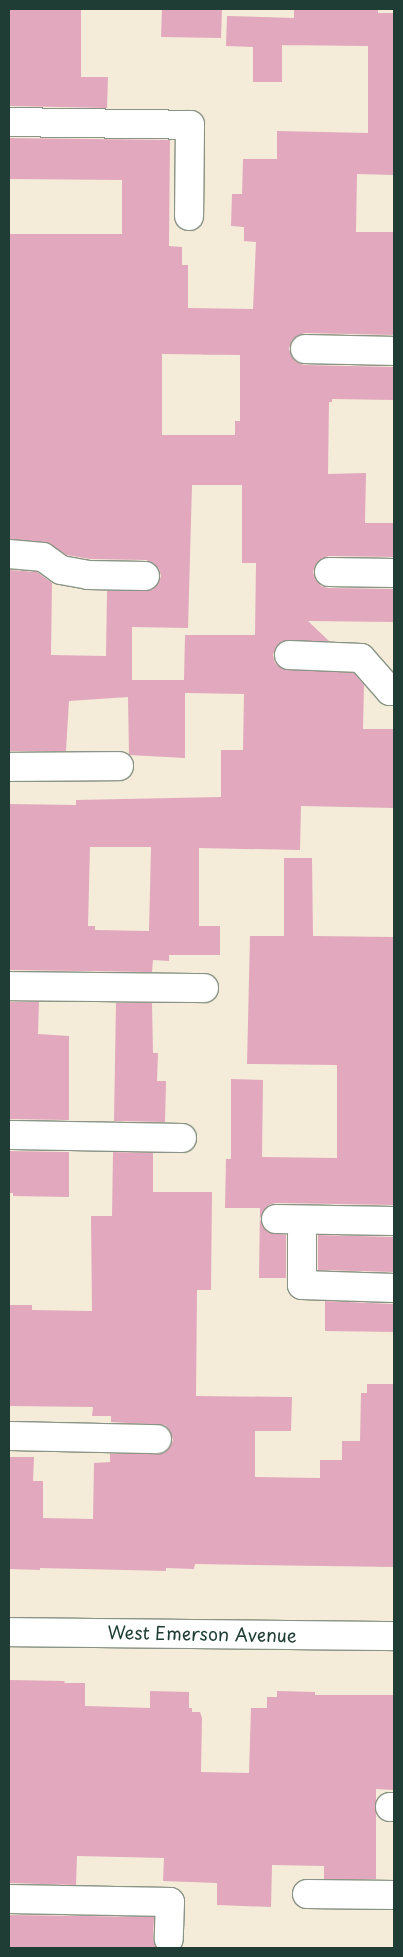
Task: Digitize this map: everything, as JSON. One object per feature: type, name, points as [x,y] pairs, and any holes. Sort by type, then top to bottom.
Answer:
[{"type":"street","points":[[9,122],[190,125],[189,216]]},
{"type":"street","points":[[305,349],[394,351]]},
{"type":"street","points":[[9,554],[43,557],[61,570],[88,575],[145,576]]},
{"type":"street","points":[[329,572],[394,574]]},
{"type":"street","points":[[289,655],[361,658],[390,690],[394,690]]},
{"type":"street","points":[[9,767],[119,766]]},
{"type":"street","points":[[9,986],[204,988]]},
{"type":"street","points":[[9,1135],[182,1138]]},
{"type":"street","points":[[276,1219],[394,1221]]},
{"type":"street","points":[[302,1235],[302,1285],[394,1288]]},
{"type":"street","points":[[9,1436],[157,1439]]},
{"type":"street","name":"West Emerson Avenue","points":[[9,1632],[394,1636]]},
{"type":"street","points":[[307,1894],[394,1895]]},
{"type":"street","points":[[9,1899],[170,1902],[168,1939]]},
{"type":"building","points":[[9,9],[81,9],[81,77],[108,77],[107,108],[9,106]]},
{"type":"building","points":[[162,9],[222,9],[221,38],[161,37]]},
{"type":"building","points":[[294,9],[378,9],[378,13],[394,13],[394,175],[357,174],[356,232],[394,232],[394,335],[305,333],[292,340],[289,349],[296,362],[304,365],[394,367],[394,400],[332,399],[332,402],[329,402],[328,474],[366,473],[365,523],[394,523],[394,557],[329,556],[321,559],[316,564],[313,572],[321,586],[328,588],[394,589],[394,622],[308,621],[329,641],[282,641],[276,647],[273,655],[275,663],[281,668],[354,673],[364,685],[363,729],[394,729],[394,808],[301,806],[300,850],[199,848],[199,926],[220,926],[220,955],[169,955],[169,961],[153,960],[152,972],[9,970],[9,804],[76,805],[76,800],[221,797],[221,750],[243,750],[244,694],[185,693],[185,758],[129,755],[128,697],[69,701],[66,751],[9,751],[9,570],[37,572],[52,583],[51,655],[106,656],[107,591],[152,590],[158,584],[161,576],[159,569],[153,563],[146,560],[90,559],[67,555],[45,542],[9,539],[9,234],[122,234],[122,180],[9,179],[9,138],[170,140],[169,246],[182,247],[182,265],[188,265],[188,308],[253,309],[256,242],[244,241],[244,227],[231,226],[232,194],[242,194],[243,159],[277,159],[277,131],[368,133],[368,46],[282,45],[282,82],[253,82],[253,47],[226,46],[227,16],[294,18]],"holes":[[[162,354],[240,355],[240,421],[235,421],[235,435],[162,435]],[[192,485],[242,485],[242,563],[256,563],[255,635],[185,635],[184,680],[132,680],[132,627],[188,628]],[[90,847],[151,847],[149,931],[95,930],[95,926],[88,926]]]},
{"type":"building","points":[[284,858],[312,858],[313,936],[394,937],[394,1205],[276,1203],[269,1205],[263,1211],[260,1219],[263,1227],[268,1232],[286,1235],[286,1278],[259,1278],[260,1208],[225,1208],[226,1159],[231,1159],[231,1079],[263,1080],[262,1157],[337,1158],[337,1065],[247,1064],[250,936],[284,936]]},
{"type":"building","points":[[9,1002],[39,1002],[38,1034],[69,1036],[69,1120],[9,1119]]},
{"type":"building","points":[[116,1003],[152,1003],[153,1053],[158,1053],[157,1081],[166,1081],[165,1122],[114,1121]]},
{"type":"building","points":[[9,1151],[69,1152],[69,1197],[13,1196],[13,1193],[9,1193]]},
{"type":"building","points":[[113,1152],[153,1153],[153,1192],[212,1192],[211,1290],[197,1290],[196,1396],[292,1397],[291,1431],[255,1431],[255,1477],[320,1478],[320,1460],[342,1460],[342,1441],[360,1441],[361,1393],[367,1393],[367,1384],[394,1384],[394,1567],[195,1564],[194,1569],[166,1568],[166,1571],[9,1569],[9,1457],[34,1457],[33,1481],[43,1481],[43,1518],[93,1519],[94,1463],[110,1462],[110,1454],[164,1453],[170,1447],[173,1440],[170,1431],[165,1425],[111,1422],[111,1416],[92,1416],[93,1407],[9,1406],[9,1305],[32,1305],[32,1310],[92,1311],[91,1216],[112,1216]]},
{"type":"building","points":[[318,1235],[394,1237],[394,1272],[318,1270]]},
{"type":"building","points":[[325,1301],[394,1304],[394,1332],[325,1331]]},
{"type":"building","points":[[9,1680],[85,1683],[85,1706],[150,1708],[150,1691],[189,1692],[189,1708],[192,1708],[192,1712],[200,1712],[202,1718],[201,1772],[249,1773],[251,1708],[267,1708],[267,1697],[277,1697],[277,1691],[315,1692],[315,1695],[394,1695],[394,1790],[376,1789],[376,1879],[324,1879],[324,1866],[272,1865],[271,1907],[217,1905],[217,1883],[163,1881],[164,1858],[77,1856],[76,1885],[9,1883]]},
{"type":"building","points":[[9,1915],[154,1917],[153,1939],[157,1948],[9,1948]]}]
